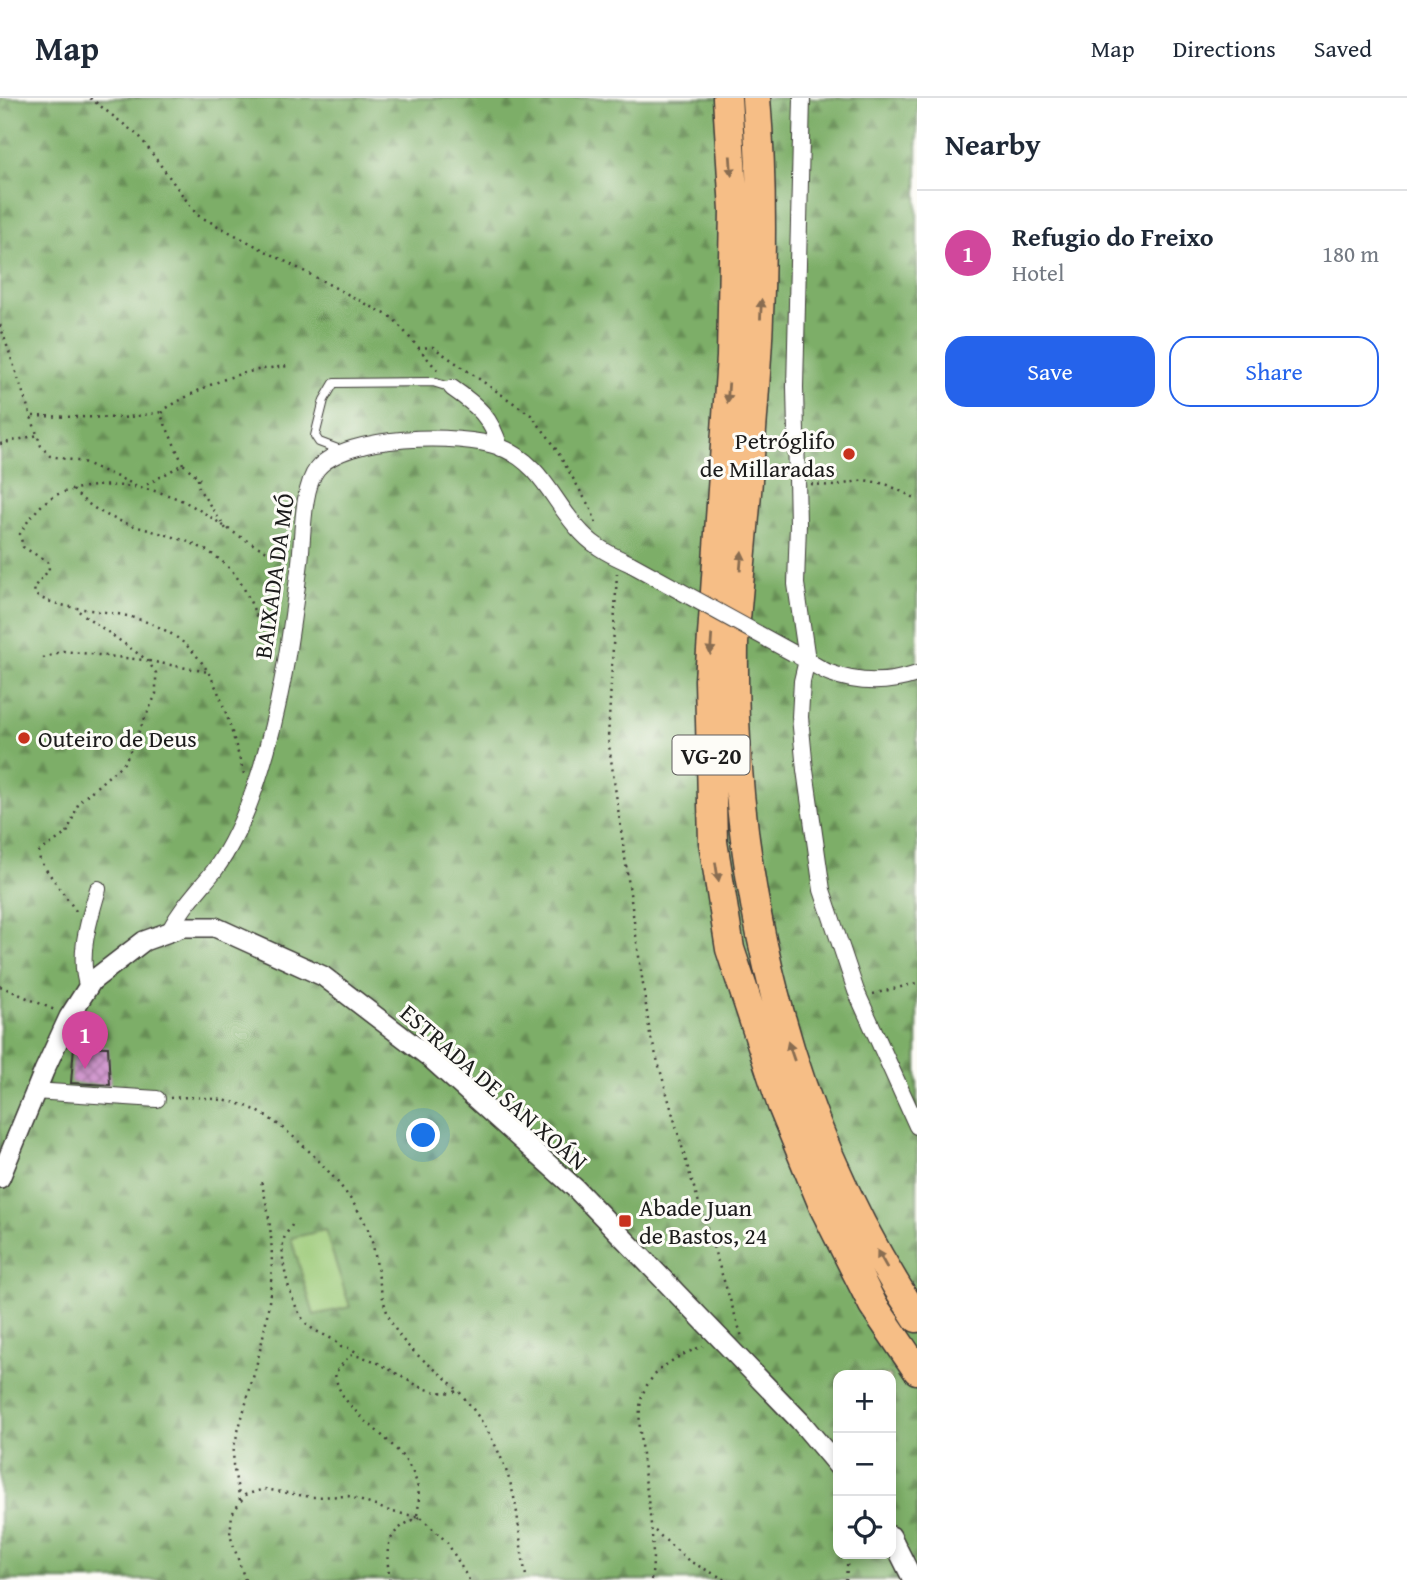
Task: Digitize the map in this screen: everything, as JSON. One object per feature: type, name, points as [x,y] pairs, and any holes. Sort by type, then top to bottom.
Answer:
[{"type":"highway","name":"VG-20","points":[[727,98],[734,224],[731,357],[709,680],[713,842],[730,949],[782,1106],[824,1208],[873,1306],[917,1370]]},
{"type":"highway","name":"VG-20","points":[[756,98],[761,175],[761,308],[734,643],[733,693],[746,858],[769,973],[808,1101],[858,1215],[917,1318]]},
{"type":"street","points":[[802,98],[795,387],[796,584],[802,681],[800,717],[822,890],[856,991],[917,1126]]},
{"type":"street","points":[[453,388],[475,404],[494,425],[500,447]]},
{"type":"street","name":"BAIXADA DA MÓ","points":[[170,930],[189,897],[214,870],[254,788],[267,748],[286,664],[309,485],[321,463],[346,452],[427,437],[454,437],[500,447],[523,458],[537,471],[582,533],[600,549],[828,673],[866,683],[899,680],[917,674]]},
{"type":"street","points":[[88,988],[83,960],[87,928],[98,889]]},
{"type":"street","name":"ESTRADA DE SAN XOÁN","points":[[0,1178],[34,1091],[69,1017],[88,988],[117,959],[144,941],[183,927],[215,927],[323,976],[429,1057],[576,1189],[833,1461]]},
{"type":"street","points":[[34,1091],[157,1099]]},
{"type":"street","points":[[896,1546],[912,1580]]},
{"type":"lane","points":[[346,452],[319,442],[315,436],[324,400],[334,383],[433,383],[453,388]]},
{"type":"path","points":[[90,98],[140,137],[197,215],[377,307],[403,327],[453,388]]},
{"type":"path","points":[[0,325],[41,446],[55,459],[83,462],[141,488],[189,504],[255,547],[301,559]]},
{"type":"path","points":[[418,348],[433,347],[531,415],[550,439],[592,511],[600,537]]},
{"type":"path","points":[[32,416],[123,418],[162,412],[221,378],[253,369],[291,366]]},
{"type":"path","points":[[162,412],[165,428],[183,464],[199,479],[199,489],[226,529]]},
{"type":"path","points":[[0,444],[38,435]]},
{"type":"path","points":[[183,464],[141,488],[100,486],[73,490],[49,499],[24,526],[19,541],[23,547],[48,562],[49,570],[34,587],[35,595],[74,608],[119,614],[158,625],[198,653],[209,673],[245,776],[254,788]]},
{"type":"path","points":[[797,483],[834,486],[864,480],[886,484],[917,499]]},
{"type":"path","points":[[73,490],[106,518],[181,538],[225,566],[239,581],[268,644],[286,664]]},
{"type":"path","points":[[625,561],[610,655],[608,738],[650,1034],[690,1175],[740,1322],[750,1370]]},
{"type":"path","points":[[74,608],[147,660],[156,673],[156,694],[125,762],[116,773],[79,802],[66,833],[39,852],[40,861],[87,928]]},
{"type":"path","points":[[43,658],[63,651],[147,660],[209,673]]},
{"type":"path","points":[[856,991],[877,994],[917,984]]},
{"type":"path","points":[[0,986],[69,1017]]},
{"type":"path","points":[[157,1099],[190,1096],[245,1106],[292,1137],[344,1190],[370,1234],[387,1312],[396,1331],[410,1348],[459,1391],[484,1421],[500,1452],[516,1505],[527,1580]]},
{"type":"path","points":[[240,1500],[233,1465],[234,1447],[273,1290],[270,1217],[261,1181]]},
{"type":"path","points":[[292,1225],[284,1238],[283,1262],[289,1287],[306,1323],[334,1338],[341,1348],[349,1348],[378,1361],[404,1380],[425,1390],[446,1394],[459,1391]]},
{"type":"path","points":[[651,1580],[653,1530],[639,1416],[643,1392],[658,1372],[680,1356],[719,1339]]},
{"type":"path","points":[[363,1356],[350,1355],[342,1361],[335,1373],[336,1381],[362,1415],[405,1459],[419,1495],[419,1517]]},
{"type":"path","points":[[245,1580],[230,1535],[232,1514],[240,1500],[254,1491],[276,1489],[311,1497],[348,1496],[391,1512],[419,1517],[429,1522],[447,1542],[469,1580]]},
{"type":"path","points":[[390,1580],[388,1560],[391,1536],[403,1524],[419,1517]]},
{"type":"path","points":[[653,1530],[668,1539],[689,1561],[726,1580]]},
{"type":"path","points":[[846,1580],[848,1559]]},
{"type":"green space","points":[[0,98],[917,98],[917,1580],[0,1580]]},
{"type":"green space","points":[[325,1230],[350,1307],[314,1315],[291,1238]]},
{"type":"building","points":[[74,1046],[108,1047],[110,1085],[71,1083]]},
{"type":"place","name":"Petróglifo de Millaradas","points":[[849,454]]},
{"type":"place","name":"Outeiro de Deus","points":[[24,738]]},
{"type":"place","name":"Refugio do Freixo","points":[[85,1069]]},
{"type":"place","name":"Abade Juan de Bastos, 24","points":[[625,1221]]}]
